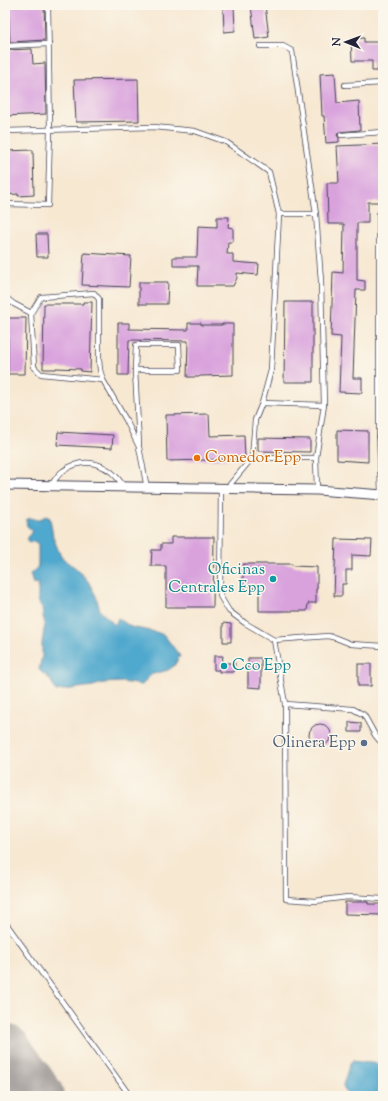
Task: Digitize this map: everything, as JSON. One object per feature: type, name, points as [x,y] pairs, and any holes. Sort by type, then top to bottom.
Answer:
[{"type":"street","points":[[5,485],[317,490],[382,494]]},
{"type":"lane","points":[[5,204],[48,205],[50,130],[48,5]]},
{"type":"lane","points":[[5,46],[49,44]]},
{"type":"lane","points":[[260,46],[283,46],[292,50],[316,214],[321,281],[324,405],[316,458],[317,490]]},
{"type":"lane","points":[[345,85],[383,83]]},
{"type":"lane","points":[[5,131],[154,127],[195,130],[226,142],[269,172],[279,214],[271,370],[262,403],[255,420],[252,458],[224,488],[220,596],[229,611],[274,640],[328,636],[351,644],[383,646]]},
{"type":"lane","points":[[342,135],[383,132]]},
{"type":"lane","points":[[382,494],[380,428],[379,214],[383,213]]},
{"type":"lane","points":[[279,214],[316,214]]},
{"type":"lane","points":[[103,380],[41,374],[34,367],[31,313],[41,296],[94,294],[99,299],[100,370],[103,380],[126,420],[139,447]]},
{"type":"lane","points":[[5,297],[14,304],[31,313]]},
{"type":"lane","points":[[135,370],[180,370],[179,345],[136,345],[135,370],[139,447],[147,488]]},
{"type":"lane","points":[[262,403],[324,405]]},
{"type":"lane","points":[[380,428],[383,423]]},
{"type":"lane","points":[[252,458],[316,458]]},
{"type":"lane","points":[[50,486],[62,471],[75,464],[90,463],[103,466],[114,473],[119,478],[124,488]]},
{"type":"lane","points":[[274,640],[285,704],[286,899],[315,901],[348,897],[383,899]]},
{"type":"lane","points":[[285,704],[353,709],[364,715],[375,735],[380,741],[383,742]]},
{"type":"lane","points":[[5,922],[130,1096]]},
{"type":"water","points":[[46,516],[50,518],[53,537],[61,557],[77,569],[88,581],[96,596],[100,611],[115,625],[118,618],[131,627],[164,635],[180,656],[174,666],[168,670],[150,675],[142,685],[122,682],[103,683],[93,686],[56,691],[50,679],[39,670],[45,624],[42,608],[38,601],[38,583],[33,584],[30,574],[38,567],[38,544],[34,541],[29,543],[27,537],[33,531],[27,526],[26,520],[30,518],[38,520]]},
{"type":"water","points":[[352,1061],[381,1064],[382,1067],[377,1096],[348,1096],[343,1085]]},
{"type":"building","points":[[8,5],[44,5],[45,40],[10,42]]},
{"type":"building","points":[[223,5],[234,5],[235,31],[224,32]]},
{"type":"building","points":[[251,5],[265,5],[269,37],[255,39]]},
{"type":"building","points":[[364,38],[364,42],[383,42],[383,71],[372,71],[372,61],[352,61],[351,39]]},
{"type":"building","points":[[32,49],[33,64],[45,63],[46,114],[5,116],[5,50]]},
{"type":"building","points":[[335,73],[337,103],[359,101],[360,130],[339,132],[337,135],[339,142],[326,143],[324,116],[322,116],[320,74]]},
{"type":"building","points":[[138,79],[139,121],[76,122],[74,80]]},
{"type":"building","points":[[383,144],[383,202],[368,202],[368,223],[357,223],[357,280],[365,281],[365,290],[356,290],[353,378],[362,378],[362,393],[339,392],[341,337],[331,336],[333,272],[343,273],[344,224],[328,224],[327,183],[339,183],[337,146]]},
{"type":"building","points":[[33,150],[34,195],[5,195],[5,151]]},
{"type":"building","points":[[217,217],[229,217],[228,227],[233,228],[233,242],[228,242],[227,254],[233,254],[233,262],[259,264],[258,275],[237,273],[237,278],[233,286],[197,286],[198,266],[173,266],[173,257],[197,257],[198,226],[217,227]]},
{"type":"building","points":[[36,234],[47,234],[48,257],[37,257]]},
{"type":"building","points":[[84,253],[131,256],[129,287],[82,285]]},
{"type":"building","points":[[139,282],[168,282],[167,304],[139,304]]},
{"type":"building","points":[[83,302],[92,302],[90,372],[81,371],[81,369],[43,369],[44,304],[83,304]]},
{"type":"building","points":[[285,302],[313,302],[313,382],[284,382]]},
{"type":"building","points":[[8,318],[26,318],[25,374],[8,374]]},
{"type":"building","points":[[118,323],[129,323],[129,329],[188,330],[188,323],[201,323],[201,325],[233,324],[233,375],[187,377],[188,341],[129,340],[128,375],[118,375]]},
{"type":"building","points":[[209,414],[210,436],[244,435],[245,459],[167,461],[166,415]]},
{"type":"building","points":[[337,430],[368,431],[368,462],[337,460]]},
{"type":"building","points":[[58,432],[113,435],[112,448],[57,445]]},
{"type":"building","points":[[258,438],[310,439],[310,452],[258,451]]},
{"type":"building","points":[[171,537],[214,537],[213,607],[166,607],[166,566],[151,566],[152,550],[161,550],[161,544],[171,544]]},
{"type":"building","points":[[336,539],[372,540],[371,556],[352,555],[352,570],[346,570],[346,584],[342,584],[342,596],[334,596]]},
{"type":"building","name":"Oficinas Centrales Epp","points":[[243,564],[292,564],[293,566],[317,567],[316,603],[308,603],[307,611],[259,611],[259,588],[243,588]]},
{"type":"building","points":[[223,623],[231,624],[231,642],[223,642]]},
{"type":"building","name":"Cco Epp","points":[[214,656],[223,656],[222,663],[235,663],[234,672],[219,672],[219,670],[214,670]]},
{"type":"building","points":[[248,658],[261,658],[261,688],[248,687]]},
{"type":"building","points":[[358,664],[371,664],[371,686],[358,686]]},
{"type":"building","points":[[349,722],[361,723],[361,732],[349,732]]},
{"type":"building","points":[[320,724],[328,727],[331,735],[328,743],[320,746],[312,743],[309,735],[312,727]]},
{"type":"building","points":[[345,902],[368,902],[368,904],[383,904],[383,915],[345,914]]},
{"type":"runway","points":[[5,1051],[37,1096]]},
{"type":"place","name":"Comedor Epp","points":[[197,458]]},
{"type":"place","name":"Oficinas Centrales Epp","points":[[273,579]]},
{"type":"place","name":"Cco Epp","points":[[224,666]]},
{"type":"place","name":"Olinera Epp","points":[[364,743]]}]
